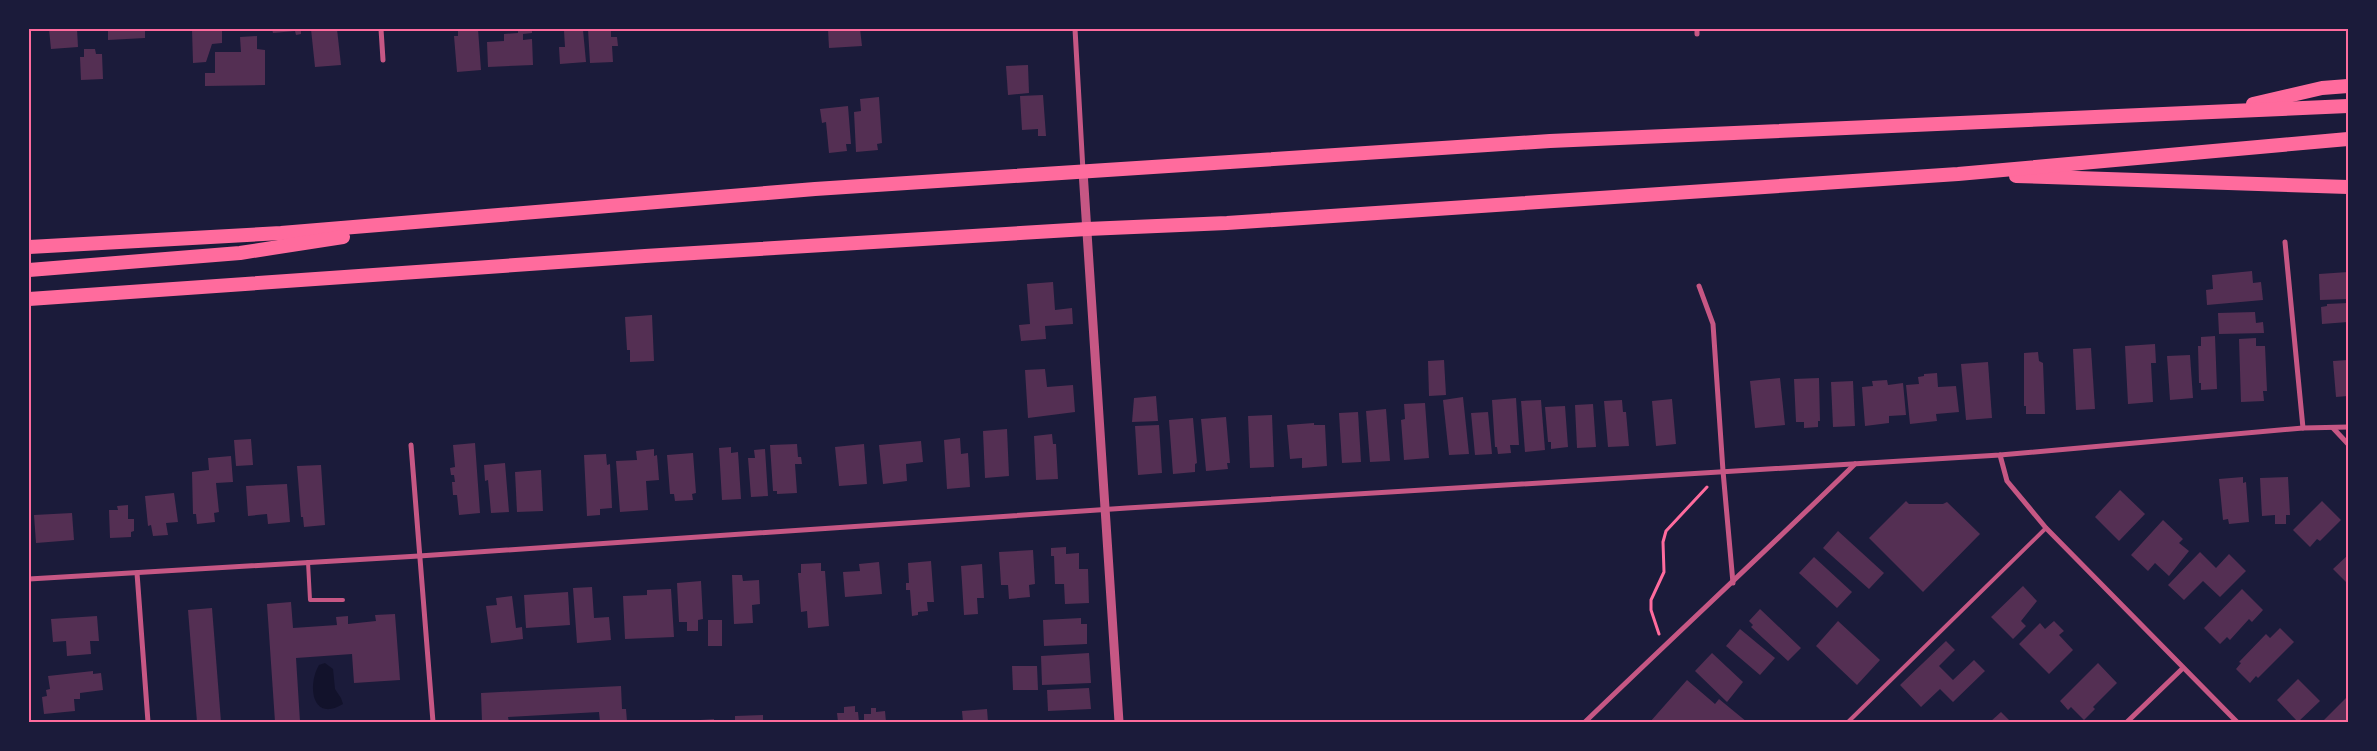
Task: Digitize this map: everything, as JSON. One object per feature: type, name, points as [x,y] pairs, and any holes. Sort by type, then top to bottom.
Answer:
[{"type":"highway","points":[[2218,113],[2322,88],[2348,86]]},
{"type":"highway","points":[[29,247],[271,234],[460,220],[805,190],[1083,171],[1703,134],[2348,106]]},
{"type":"highway","points":[[29,299],[645,256],[1087,230],[1227,224],[1958,174],[2348,139]]},
{"type":"highway","points":[[1958,174],[2348,187]]},
{"type":"highway","points":[[29,270],[240,253],[460,220]]},
{"type":"street","points":[[381,29],[383,60]]},
{"type":"street","points":[[1075,29],[1119,722]]},
{"type":"street","points":[[2286,242],[2302,428]]},
{"type":"street","points":[[1699,286],[1713,324],[1733,583]]},
{"type":"street","points":[[29,579],[419,556],[1105,509],[2000,456],[2302,428],[2348,427]]},
{"type":"street","points":[[2333,428],[2348,444]]},
{"type":"street","points":[[410,445],[433,722]]},
{"type":"street","points":[[2000,456],[2007,481],[2046,528],[2236,722]]},
{"type":"street","points":[[1585,722],[1663,646],[1733,583],[1855,464]]},
{"type":"street","points":[[137,573],[148,722]]},
{"type":"street","points":[[2127,722],[2183,668]]},
{"type":"lane","points":[[1848,722],[2046,528]]},
{"type":"lane","points":[[308,562],[310,600],[343,600]]},
{"type":"path","points":[[1663,646],[1651,610],[1651,600],[1664,572],[1663,542],[1666,531],[1723,471]]},
{"type":"shaded area","points":[[325,663],[333,669],[335,689],[343,704],[333,709],[324,709],[319,705],[313,691],[315,673],[319,665]]},
{"type":"building","points":[[49,29],[77,29],[78,47],[51,49]]},
{"type":"building","points":[[108,29],[145,29],[145,38],[108,40]]},
{"type":"building","points":[[192,29],[222,29],[222,43],[212,44],[206,62],[193,63]]},
{"type":"building","points":[[272,29],[301,29],[301,34],[296,35],[295,31],[273,33]]},
{"type":"building","points":[[311,29],[337,29],[341,65],[315,67]]},
{"type":"building","points":[[458,29],[478,29],[481,70],[457,72],[454,36],[458,36]]},
{"type":"building","points":[[518,29],[532,29],[532,33],[523,34],[523,40],[532,39],[533,65],[488,67],[487,42],[504,41],[504,34],[518,33]]},
{"type":"building","points":[[588,29],[611,29],[611,37],[617,37],[618,46],[612,46],[613,62],[590,63]]},
{"type":"building","points":[[828,29],[860,29],[862,46],[829,48]]},
{"type":"building","points":[[583,30],[586,62],[560,64],[559,47],[565,47],[564,31]]},
{"type":"building","points":[[257,36],[257,49],[265,50],[265,85],[205,86],[205,73],[215,73],[215,52],[241,52],[240,37]]},
{"type":"building","points":[[84,49],[95,49],[96,54],[102,54],[103,79],[81,80],[80,57],[84,57]]},
{"type":"building","points":[[1028,65],[1029,93],[1008,95],[1006,66]]},
{"type":"building","points":[[1043,95],[1046,136],[1038,136],[1038,129],[1022,130],[1020,96]]},
{"type":"building","points":[[879,97],[882,143],[877,144],[878,150],[856,152],[854,112],[861,111],[860,99]]},
{"type":"building","points":[[848,106],[851,144],[846,144],[847,151],[829,153],[826,122],[822,123],[820,109]]},
{"type":"building","points":[[2252,271],[2253,283],[2261,282],[2263,300],[2207,305],[2206,290],[2213,289],[2212,275]]},
{"type":"building","points":[[2348,272],[2348,299],[2320,300],[2319,274]]},
{"type":"building","points":[[1053,282],[1055,310],[1072,308],[1073,324],[1045,326],[1046,339],[1021,341],[1019,325],[1030,324],[1027,284]]},
{"type":"building","points":[[2348,303],[2348,322],[2322,324],[2321,307],[2327,306],[2327,304]]},
{"type":"building","points":[[2255,312],[2256,323],[2263,322],[2264,333],[2219,334],[2218,313]]},
{"type":"building","points":[[652,315],[654,361],[630,362],[630,350],[627,350],[625,317]]},
{"type":"building","points":[[2215,336],[2217,389],[2201,390],[2201,383],[2199,383],[2198,346],[2201,346],[2201,337]]},
{"type":"building","points":[[2256,338],[2256,346],[2265,346],[2267,391],[2263,391],[2264,401],[2241,402],[2239,339]]},
{"type":"building","points":[[2155,344],[2156,363],[2151,363],[2153,402],[2128,404],[2125,346]]},
{"type":"building","points":[[2091,348],[2095,409],[2076,410],[2073,349]]},
{"type":"building","points":[[2038,352],[2039,361],[2043,363],[2045,414],[2026,414],[2026,406],[2024,406],[2024,353]]},
{"type":"building","points":[[2190,355],[2193,398],[2170,400],[2167,356]]},
{"type":"building","points":[[1444,360],[1446,395],[1429,396],[1428,361]]},
{"type":"building","points":[[2348,360],[2348,396],[2336,397],[2333,361]]},
{"type":"building","points":[[1988,362],[1992,418],[1966,420],[1961,364]]},
{"type":"building","points":[[1045,369],[1047,387],[1073,385],[1075,412],[1028,418],[1025,370]]},
{"type":"building","points":[[1937,373],[1938,387],[1956,386],[1959,412],[1936,414],[1937,421],[1910,424],[1906,385],[1919,384],[1918,377],[1924,376],[1924,374]]},
{"type":"building","points":[[1780,378],[1785,425],[1755,428],[1750,381]]},
{"type":"building","points":[[1819,378],[1820,421],[1818,421],[1818,427],[1804,428],[1804,422],[1796,422],[1794,379]]},
{"type":"building","points":[[1887,380],[1888,385],[1903,383],[1906,415],[1889,416],[1889,423],[1865,426],[1862,387],[1873,386],[1872,381]]},
{"type":"building","points":[[1853,381],[1855,426],[1833,427],[1831,382]]},
{"type":"building","points":[[1156,396],[1158,421],[1132,422],[1134,398]]},
{"type":"building","points":[[1463,397],[1469,454],[1449,455],[1443,400]]},
{"type":"building","points":[[1516,398],[1519,445],[1510,445],[1511,453],[1498,454],[1497,447],[1495,447],[1492,400]]},
{"type":"building","points":[[1672,399],[1676,444],[1656,446],[1652,401]]},
{"type":"building","points":[[1541,400],[1545,450],[1525,452],[1521,401]]},
{"type":"building","points":[[1622,400],[1623,412],[1626,412],[1629,446],[1608,447],[1604,401]]},
{"type":"building","points":[[1425,403],[1429,458],[1404,460],[1401,420],[1405,419],[1404,404]]},
{"type":"building","points":[[1593,404],[1596,447],[1577,448],[1575,405]]},
{"type":"building","points":[[1565,406],[1568,447],[1551,449],[1551,442],[1548,442],[1545,407]]},
{"type":"building","points":[[1386,409],[1390,461],[1370,462],[1366,411]]},
{"type":"building","points":[[1358,412],[1361,462],[1342,463],[1339,413]]},
{"type":"building","points":[[1488,412],[1492,454],[1475,455],[1471,413]]},
{"type":"building","points":[[1272,415],[1274,467],[1250,468],[1248,416]]},
{"type":"building","points":[[1226,417],[1230,463],[1227,463],[1228,469],[1206,471],[1201,419]]},
{"type":"building","points":[[1193,418],[1197,463],[1195,464],[1195,472],[1173,474],[1169,420]]},
{"type":"building","points":[[1314,423],[1314,425],[1325,425],[1327,466],[1302,468],[1302,458],[1290,459],[1287,425]]},
{"type":"building","points":[[1159,425],[1162,473],[1138,475],[1135,426]]},
{"type":"building","points":[[1007,429],[1009,476],[985,478],[983,431]]},
{"type":"building","points":[[1052,434],[1053,444],[1056,444],[1058,479],[1036,480],[1034,436]]},
{"type":"building","points":[[960,438],[961,454],[968,453],[970,487],[947,489],[944,440]]},
{"type":"building","points":[[251,439],[253,465],[236,466],[234,440]]},
{"type":"building","points":[[921,441],[923,462],[906,464],[907,481],[883,484],[879,445]]},
{"type":"building","points":[[475,443],[480,513],[459,515],[457,495],[453,495],[452,482],[455,482],[454,475],[451,475],[450,468],[455,467],[453,445]]},
{"type":"building","points":[[797,444],[798,457],[801,457],[802,464],[795,464],[797,493],[777,494],[777,491],[773,491],[770,445]]},
{"type":"building","points":[[864,444],[867,484],[839,486],[835,447]]},
{"type":"building","points":[[731,447],[731,453],[738,452],[741,499],[722,500],[719,448]]},
{"type":"building","points":[[654,449],[654,456],[657,455],[659,480],[646,481],[648,510],[620,512],[616,461],[637,460],[636,451]]},
{"type":"building","points":[[765,449],[768,496],[751,497],[748,458],[755,458],[754,450]]},
{"type":"building","points":[[693,453],[696,493],[692,494],[693,500],[675,501],[674,494],[670,494],[667,455]]},
{"type":"building","points":[[606,454],[607,465],[610,464],[612,508],[600,509],[600,515],[587,516],[584,455]]},
{"type":"building","points":[[231,456],[233,482],[216,483],[219,512],[214,513],[215,522],[197,524],[196,514],[193,514],[192,472],[209,470],[208,458]]},
{"type":"building","points":[[505,463],[509,512],[491,513],[488,480],[485,481],[484,465]]},
{"type":"building","points":[[321,465],[325,525],[304,527],[303,517],[301,517],[297,466]]},
{"type":"building","points":[[541,470],[543,511],[517,512],[515,472]]},
{"type":"building","points":[[2243,477],[2243,483],[2246,482],[2249,522],[2229,524],[2228,519],[2223,520],[2219,479]]},
{"type":"building","points":[[2288,477],[2290,515],[2286,515],[2286,524],[2275,524],[2275,515],[2262,516],[2260,478]]},
{"type":"building","points":[[287,484],[290,522],[268,524],[267,514],[248,516],[246,486]]},
{"type":"building","points":[[2120,490],[2145,514],[2119,541],[2095,517]]},
{"type":"building","points":[[174,493],[178,522],[166,523],[168,535],[153,536],[151,525],[148,526],[145,496]]},
{"type":"building","points":[[1906,501],[1909,504],[1943,504],[1947,502],[1980,534],[1923,592],[1869,538]]},
{"type":"building","points":[[2322,501],[2341,520],[2320,541],[2317,539],[2310,547],[2293,530]]},
{"type":"building","points":[[128,505],[128,519],[134,519],[134,531],[131,532],[131,537],[110,538],[109,510],[118,510],[117,506]]},
{"type":"building","points":[[72,513],[74,540],[36,543],[34,515]]},
{"type":"building","points":[[2163,520],[2183,539],[2179,543],[2189,551],[2169,576],[2155,563],[2148,571],[2131,555]]},
{"type":"building","points":[[1838,531],[1884,573],[1869,589],[1823,548]]},
{"type":"building","points":[[1066,547],[1066,554],[1079,553],[1079,569],[1088,569],[1089,603],[1065,604],[1064,584],[1055,584],[1054,556],[1051,556],[1051,548]]},
{"type":"building","points":[[1033,550],[1035,584],[1029,585],[1030,597],[1009,599],[1008,585],[1001,585],[999,552]]},
{"type":"building","points":[[2200,552],[2216,568],[2229,554],[2246,571],[2220,597],[2203,581],[2184,600],[2168,585]]},
{"type":"building","points":[[2348,555],[2348,584],[2333,569]]},
{"type":"building","points":[[1814,557],[1852,592],[1837,608],[1799,573]]},
{"type":"building","points":[[931,561],[934,602],[927,602],[928,611],[918,612],[918,615],[912,616],[910,590],[906,590],[906,583],[909,583],[908,563]]},
{"type":"building","points":[[879,562],[882,594],[845,597],[843,572],[860,571],[859,564]]},
{"type":"building","points":[[821,563],[821,571],[825,571],[829,626],[808,628],[807,611],[801,612],[798,573],[801,573],[801,564]]},
{"type":"building","points":[[982,564],[984,598],[977,598],[978,614],[964,615],[961,566]]},
{"type":"building","points":[[732,575],[742,575],[743,581],[759,580],[760,604],[752,605],[753,623],[734,624]]},
{"type":"building","points":[[701,581],[703,619],[698,620],[698,631],[687,631],[687,622],[679,622],[677,583]]},
{"type":"building","points":[[2023,586],[2037,601],[2021,621],[2026,626],[2013,639],[1991,617]]},
{"type":"building","points":[[592,587],[594,618],[609,617],[611,640],[577,643],[573,588]]},
{"type":"building","points":[[671,589],[674,637],[625,639],[623,596],[647,595],[647,590]]},
{"type":"building","points":[[2242,589],[2263,610],[2252,622],[2249,619],[2230,640],[2227,637],[2220,644],[2204,628]]},
{"type":"building","points":[[568,592],[570,625],[526,628],[524,595]]},
{"type":"building","points":[[512,596],[516,628],[522,627],[523,639],[491,643],[486,606],[497,605],[496,598]]},
{"type":"building","points":[[291,602],[293,628],[337,625],[336,617],[348,616],[348,624],[376,621],[375,615],[395,614],[400,680],[354,683],[352,654],[296,658],[300,722],[275,722],[267,604]]},
{"type":"building","points":[[212,608],[221,722],[197,722],[188,610]]},
{"type":"building","points":[[1760,609],[1801,648],[1788,661],[1751,627],[1753,625],[1749,621]]},
{"type":"building","points":[[97,616],[99,641],[90,641],[91,654],[67,656],[66,641],[53,642],[51,619]]},
{"type":"building","points":[[1081,618],[1081,624],[1087,624],[1087,644],[1044,646],[1043,620]]},
{"type":"building","points":[[708,620],[722,620],[722,646],[708,646]]},
{"type":"building","points":[[1838,621],[1880,660],[1857,685],[1816,646]]},
{"type":"building","points":[[2054,621],[2064,631],[2059,635],[2073,650],[2049,674],[2019,644],[2040,623],[2045,629]]},
{"type":"building","points":[[2280,628],[2294,642],[2258,678],[2256,676],[2250,683],[2236,669],[2241,663],[2239,662],[2266,634],[2270,638]]},
{"type":"building","points":[[1740,629],[1775,658],[1760,675],[1726,646]]},
{"type":"building","points":[[1946,641],[1955,650],[1939,666],[1953,680],[1974,660],[1985,671],[1953,702],[1940,689],[1921,707],[1900,685]]},
{"type":"building","points":[[1089,653],[1091,683],[1042,685],[1041,656]]},
{"type":"building","points":[[1712,653],[1743,682],[1727,702],[1695,671]]},
{"type":"building","points":[[2098,663],[2117,683],[2093,707],[2095,709],[2084,720],[2071,707],[2068,710],[2060,701]]},
{"type":"building","points":[[1012,666],[1037,666],[1038,690],[1013,690]]},
{"type":"building","points":[[93,671],[93,674],[101,673],[103,690],[80,693],[80,699],[74,699],[75,711],[44,714],[42,697],[47,696],[46,690],[50,689],[48,676]]},
{"type":"building","points":[[2298,679],[2320,701],[2298,722],[2277,700]]},
{"type":"building","points":[[1687,680],[1715,704],[1719,699],[1747,722],[1650,722]]},
{"type":"building","points":[[621,686],[622,709],[626,709],[627,722],[600,722],[599,712],[508,717],[509,722],[482,722],[481,693]]},
{"type":"building","points":[[1089,688],[1091,709],[1048,711],[1047,690]]},
{"type":"building","points":[[2347,697],[2348,722],[2322,722]]},
{"type":"building","points":[[855,706],[859,722],[838,722],[837,713],[844,713],[844,707]]},
{"type":"building","points":[[871,708],[876,708],[876,712],[885,711],[886,722],[864,722],[864,714],[871,714]]},
{"type":"building","points":[[987,709],[988,722],[963,722],[962,711]]},
{"type":"building","points":[[2001,712],[2011,722],[1990,722]]},
{"type":"building","points":[[763,715],[763,722],[735,722],[735,716]]},
{"type":"building","points":[[714,719],[714,722],[687,722],[687,721]]}]
